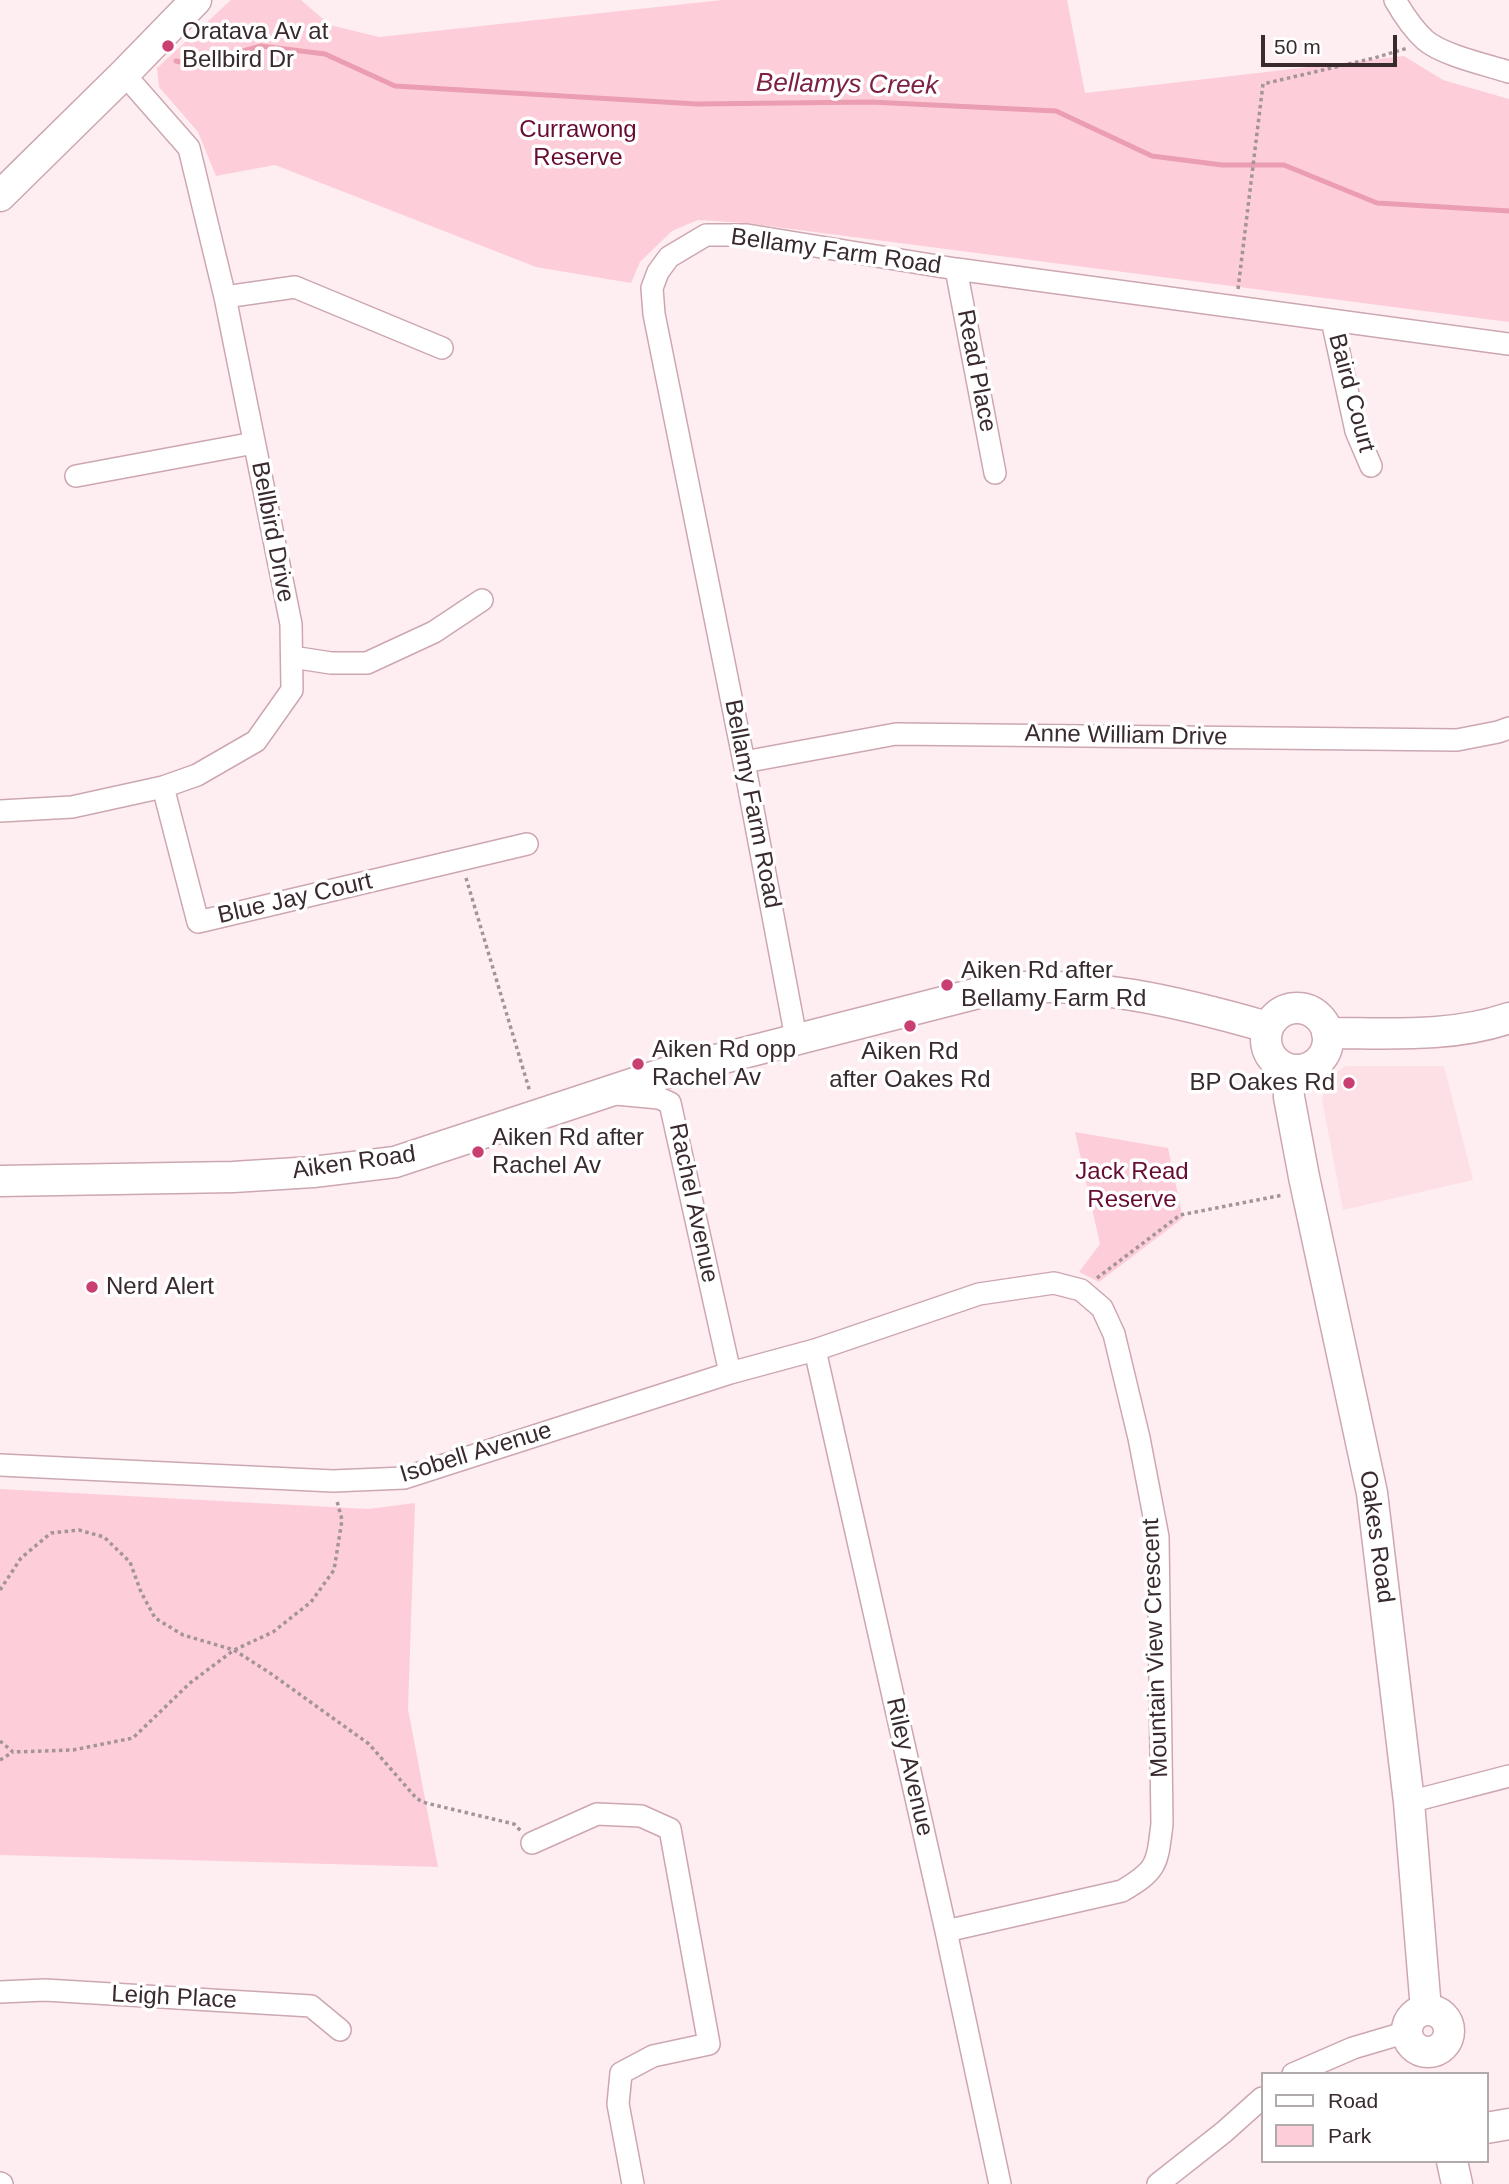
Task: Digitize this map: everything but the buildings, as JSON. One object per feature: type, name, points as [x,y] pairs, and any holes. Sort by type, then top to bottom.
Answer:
[{"type":"street","points":[[0,196],[195,0]]},
{"type":"street","points":[[1395,0],[1405,17],[1427,42],[1459,57],[1509,72]]},
{"type":"street","name":"Bellbird Drive","points":[[0,811],[72,807],[163,787],[197,775],[256,741],[292,690],[291,624],[225,297],[189,148],[124,74]]},
{"type":"street","name":"Bellamy Farm Road","points":[[796,1038],[654,314],[652,288],[658,272],[669,257],[706,236],[747,236],[956,269],[1509,344]]},
{"type":"street","name":"Read Place","points":[[956,269],[995,473]]},
{"type":"street","points":[[225,297],[295,287],[442,348]]},
{"type":"street","name":"Baird Court","points":[[1332,320],[1356,431],[1371,466]]},
{"type":"street","points":[[76,476],[254,443]]},
{"type":"street","points":[[292,657],[331,663],[368,663],[434,632],[482,600]]},
{"type":"street","name":"Anne William Drive","points":[[744,762],[896,734],[1457,740],[1509,728]]},
{"type":"street","name":"Blue Jay Court","points":[[163,787],[198,922],[527,844]]},
{"type":"street","name":"Aiken Road","points":[[0,1181],[233,1177],[313,1172],[395,1162],[665,1073],[994,989],[1036,985],[1087,987],[1223,1014],[1267,1027]]},
{"type":"street","points":[[1306,1009],[1324,1023],[1327,1047],[1320,1060],[1311,1067],[1301,1070],[1288,1069],[1278,1065],[1267,1049],[1267,1027],[1275,1016],[1284,1011],[1306,1009]]},
{"type":"street","points":[[1327,1033],[1443,1032],[1509,1018]]},
{"type":"street","name":"Oakes Road","points":[[1288,1069],[1289,1097],[1307,1190],[1372,1493],[1409,1802],[1426,2010],[1440,2014],[1445,2019],[1449,2032],[1424,2050]]},
{"type":"street","name":"Rachel Avenue","points":[[600,1093],[659,1098],[670,1103],[730,1373]]},
{"type":"street","points":[[815,1350],[979,1294],[1054,1283],[1081,1290]]},
{"type":"street","name":"Mountain View Crescent","points":[[946,1931],[1122,1891],[1144,1878],[1157,1862],[1162,1824],[1158,1536],[1139,1438],[1114,1334],[1102,1308],[1081,1290]]},
{"type":"street","name":"Isobell Avenue","points":[[0,1465],[333,1481],[404,1478],[730,1373],[815,1350]]},
{"type":"street","name":"Riley Avenue","points":[[815,1350],[1000,2184]]},
{"type":"street","points":[[1409,1802],[1509,1776]]},
{"type":"street","points":[[532,1843],[597,1814],[641,1816],[670,1829],[709,2044],[653,2056],[621,2073],[618,2104],[633,2184]]},
{"type":"street","name":"Leigh Place","points":[[0,1992],[46,1990],[311,2006],[340,2030]]},
{"type":"street","points":[[1298,2072],[1353,2048],[1424,2050],[1444,2072]]},
{"type":"street","points":[[1157,2184],[1182,2177],[1260,2100]]},
{"type":"street","points":[[1488,2128],[1509,2124]]},
{"type":"street","points":[[1452,2163],[1457,2184]]},
{"type":"path","points":[[1235,308],[1263,84],[1374,58],[1427,42]]},
{"type":"path","points":[[460,860],[530,1092]]},
{"type":"path","points":[[1081,1290],[1180,1215],[1307,1190]]},
{"type":"path","points":[[0,1760],[13,1752],[73,1750],[133,1738],[190,1683],[234,1650],[273,1632],[311,1602],[334,1570],[342,1520],[333,1481]]},
{"type":"path","points":[[0,1590],[21,1558],[51,1533],[79,1530],[104,1536],[130,1562],[141,1592],[155,1618],[183,1635],[234,1650],[369,1744],[417,1799],[514,1824],[532,1843]]},
{"type":"path","points":[[0,1741],[13,1752]]},
{"type":"shaded area","points":[[1345,1066],[1444,1066],[1473,1180],[1343,1210],[1322,1100],[1327,1080]]},
{"type":"green space","name":"Currawong Reserve","points":[[231,0],[301,0],[330,25],[379,37],[722,0],[1067,0],[1085,93],[1404,56],[1443,80],[1509,99],[1509,322],[745,223],[698,220],[672,231],[640,262],[631,283],[536,267],[275,165],[216,176],[198,132],[159,87],[157,68]]},
{"type":"green space","name":"Jack Read Reserve","points":[[1075,1132],[1168,1148],[1183,1218],[1099,1282],[1079,1272],[1100,1244]]},
{"type":"green space","points":[[0,1489],[368,1509],[415,1503],[408,1709],[438,1867],[0,1855]]},
{"type":"waterway","name":"Bellamys Creek","points":[[176,61],[194,65],[261,46],[325,54],[395,86],[697,104],[871,102],[1056,111],[1152,156],[1222,165],[1284,165],[1377,203],[1509,211]]},
{"type":"place","name":"Oratava Av at Bellbird Dr","points":[[168,46]]},
{"type":"place","name":"Aiken Rd after Bellamy Farm Rd","points":[[947,985]]},
{"type":"place","name":"Aiken Rd after Oakes Rd","points":[[910,1026]]},
{"type":"place","name":"Aiken Rd opp Rachel Av","points":[[638,1064]]},
{"type":"place","name":"BP Oakes Rd","points":[[1349,1083]]},
{"type":"place","name":"Aiken Rd after Rachel Av","points":[[478,1152]]},
{"type":"place","name":"Nerd Alert","points":[[92,1287]]}]
